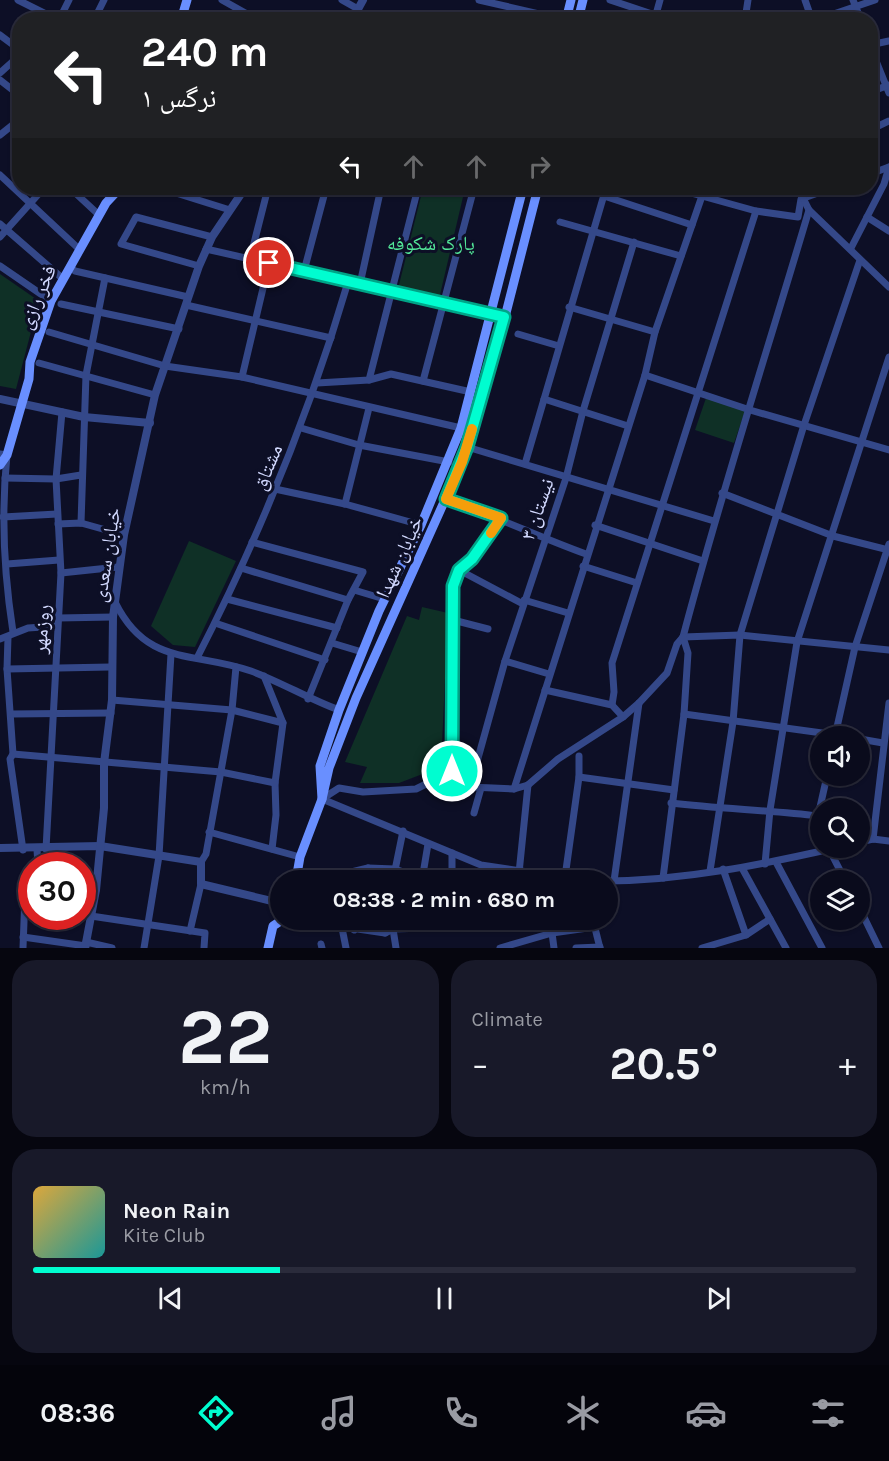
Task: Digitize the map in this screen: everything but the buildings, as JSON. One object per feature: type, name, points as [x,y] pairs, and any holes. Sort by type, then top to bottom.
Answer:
[{"type":"main road","name":"فخر رازی","points":[[0,465],[29,379],[30,362],[56,302],[62,278],[89,236],[99,215],[114,195]]},
{"type":"main road","name":"خیابان شهدا","points":[[322,799],[320,766],[339,710],[384,600],[449,462],[461,428],[521,195]]},
{"type":"main road","name":"خیابان شهدا","points":[[298,870],[300,857],[322,799],[329,768],[356,698],[446,499],[467,447],[536,195]]},
{"type":"main road","points":[[268,948],[272,930]]},
{"type":"street","points":[[18,0],[29,2],[46,12]]},
{"type":"street","points":[[222,0],[244,12]]},
{"type":"street","points":[[342,0],[358,9]]},
{"type":"street","points":[[356,12],[363,0]]},
{"type":"street","points":[[479,0],[531,12]]},
{"type":"street","points":[[610,0],[640,12]]},
{"type":"street","points":[[834,12],[854,3],[875,0]]},
{"type":"street","points":[[0,73],[12,62]]},
{"type":"street","points":[[878,65],[888,88]]},
{"type":"street","points":[[0,135],[12,125]]},
{"type":"street","points":[[851,248],[886,185],[889,167]]},
{"type":"street","points":[[1,175],[12,186]]},
{"type":"street","points":[[22,195],[79,249]]},
{"type":"street","points":[[0,237],[36,195]]},
{"type":"street","points":[[78,195],[99,215]]},
{"type":"street","points":[[182,195],[230,210]]},
{"type":"street","name":"خیابان سعدی","points":[[96,890],[104,808],[104,764],[112,700],[110,666],[113,617],[124,535],[155,395],[187,301],[212,237],[240,195]]},
{"type":"street","points":[[249,259],[266,195]]},
{"type":"street","points":[[304,271],[324,195]]},
{"type":"street","points":[[360,284],[379,195]]},
{"type":"street","points":[[369,380],[416,195]]},
{"type":"street","points":[[423,381],[472,195]]},
{"type":"street","points":[[698,195],[756,211],[798,218],[801,199]]},
{"type":"street","points":[[800,195],[809,210],[889,287]]},
{"type":"street","points":[[801,199],[812,195]]},
{"type":"street","points":[[525,464],[569,307],[604,196],[692,225]]},
{"type":"street","points":[[514,789],[595,525],[645,375],[655,332],[702,196]]},
{"type":"street","points":[[501,518],[472,559],[459,570],[453,586],[452,771],[470,787],[514,789],[528,785],[558,759],[623,717],[667,673],[677,644],[683,637],[722,493],[750,410],[809,210]]},
{"type":"street","points":[[612,705],[612,663],[756,211]]},
{"type":"street","points":[[199,266],[122,244],[136,216],[212,237]]},
{"type":"street","points":[[867,217],[889,231]]},
{"type":"street","points":[[560,222],[681,256]]},
{"type":"street","points":[[0,224],[62,278]]},
{"type":"street","name":"نیستان ۳","points":[[470,787],[505,660],[566,478],[583,411],[634,242]]},
{"type":"street","points":[[206,249],[504,317]]},
{"type":"street","points":[[710,871],[722,809],[733,722],[740,635],[804,425],[860,260]]},
{"type":"street","points":[[242,377],[269,263]]},
{"type":"street","points":[[0,266],[56,302],[179,329]]},
{"type":"street","points":[[70,267],[255,321],[331,338]]},
{"type":"street","points":[[81,523],[86,375],[105,278]]},
{"type":"street","name":"مشتاق","points":[[197,658],[252,542],[301,428],[348,282]]},
{"type":"street","points":[[569,307],[655,332]]},
{"type":"street","points":[[49,332],[165,366],[242,377],[461,428]]},
{"type":"street","points":[[518,334],[559,346]]},
{"type":"street","points":[[765,864],[770,810],[797,642],[889,357]]},
{"type":"street","points":[[39,363],[155,395]]},
{"type":"street","points":[[317,383],[369,380],[391,374],[471,392]]},
{"type":"street","points":[[645,375],[750,410],[889,450]]},
{"type":"street","points":[[0,399],[84,417],[150,423]]},
{"type":"street","points":[[544,399],[628,426]]},
{"type":"street","points":[[345,504],[369,408]]},
{"type":"street","name":"روزمهر","points":[[40,852],[52,758],[54,668],[61,573],[56,479],[62,412]]},
{"type":"street","points":[[301,428],[359,445],[449,462]]},
{"type":"street","points":[[467,447],[714,521]]},
{"type":"street","points":[[4,455],[2,543],[7,564],[3,589],[11,635],[7,669],[13,754],[10,759],[23,850]]},
{"type":"street","points":[[5,478],[56,479],[81,475]]},
{"type":"street","points":[[275,489],[345,504],[421,525]]},
{"type":"street","points":[[722,493],[833,536],[888,548],[855,647],[837,726]]},
{"type":"street","points":[[446,499],[501,518],[544,539],[586,554]]},
{"type":"street","points":[[3,517],[57,514]]},
{"type":"street","points":[[58,524],[81,523],[124,535]]},
{"type":"street","points":[[595,525],[703,561]]},
{"type":"street","points":[[252,542],[363,572],[348,600],[308,699]]},
{"type":"street","points":[[7,564],[59,560]]},
{"type":"street","points":[[583,566],[637,583]]},
{"type":"street","points":[[61,573],[118,567]]},
{"type":"street","points":[[240,568],[348,600]]},
{"type":"street","points":[[459,570],[523,602],[568,613]]},
{"type":"street","points":[[354,590],[384,600]]},
{"type":"street","points":[[226,599],[337,628]]},
{"type":"street","points":[[115,602],[123,618],[148,644],[171,654],[236,667],[264,676],[308,699],[339,710]]},
{"type":"street","points":[[58,618],[113,617]]},
{"type":"street","points":[[453,620],[488,629]]},
{"type":"street","points":[[215,623],[325,660]]},
{"type":"street","points":[[0,639],[28,628],[57,627]]},
{"type":"street","points":[[683,637],[740,635],[889,651]]},
{"type":"street","points":[[663,879],[684,714],[688,653],[683,637]]},
{"type":"street","points":[[332,643],[362,652]]},
{"type":"street","points":[[144,948],[159,855],[163,768],[170,704],[171,654]]},
{"type":"street","points":[[505,660],[549,674]]},
{"type":"street","points":[[7,669],[110,666]]},
{"type":"street","points":[[190,931],[201,884],[201,862],[209,832],[232,710],[236,667]]},
{"type":"street","points":[[264,676],[283,723],[275,783],[276,815],[272,849]]},
{"type":"street","points":[[544,690],[612,705],[623,717]]},
{"type":"street","points":[[112,700],[232,710],[283,723]]},
{"type":"street","points":[[613,870],[639,703]]},
{"type":"street","points":[[873,839],[889,703]]},
{"type":"street","points":[[11,714],[111,713]]},
{"type":"street","points":[[684,714],[810,733]]},
{"type":"street","points":[[870,741],[883,743]]},
{"type":"street","points":[[13,754],[104,764],[221,772],[275,783]]},
{"type":"street","points":[[566,870],[579,777],[579,756]]},
{"type":"street","points":[[322,799],[339,788],[363,792],[417,789],[452,771]]},
{"type":"street","points":[[579,777],[674,789]]},
{"type":"street","points":[[519,870],[528,785]]},
{"type":"street","points":[[474,813],[481,788]]},
{"type":"street","points":[[322,799],[481,865],[505,870]]},
{"type":"street","points":[[671,803],[810,815]]},
{"type":"street","points":[[395,868],[403,831]]},
{"type":"street","points":[[209,832],[300,857]]},
{"type":"street","points":[[870,840],[889,842]]},
{"type":"street","points":[[424,870],[428,844]]},
{"type":"street","points":[[0,849],[100,846],[201,862]]},
{"type":"street","points":[[452,853],[452,870]]},
{"type":"street","points":[[618,881],[663,879],[742,868],[810,853]]},
{"type":"street","points":[[776,862],[822,948]]},
{"type":"street","points":[[362,870],[395,868],[400,870]]},
{"type":"street","points":[[742,868],[786,948]]},
{"type":"street","points":[[723,869],[746,935]]},
{"type":"street","points":[[201,884],[270,901]]},
{"type":"street","points":[[96,917],[205,933],[204,948]]},
{"type":"street","points":[[702,948],[746,935],[770,919]]},
{"type":"street","points":[[23,930],[23,948]]},
{"type":"street","name":"خیابان سعدی","points":[[86,945],[89,930]]},
{"type":"street","points":[[342,930],[346,948]]},
{"type":"street","points":[[354,930],[385,933],[391,930]]},
{"type":"street","points":[[393,930],[396,948]]},
{"type":"street","points":[[500,948],[565,930]]},
{"type":"street","points":[[576,948],[601,948],[595,930]]},
{"type":"street","points":[[870,930],[879,948]]},
{"type":"street","points":[[552,933],[554,948]]},
{"type":"street","points":[[23,937],[112,948]]},
{"type":"green space","name":"پارک شکوفه","points":[[421,195],[463,197],[439,299],[398,289]]},
{"type":"green space","points":[[0,274],[39,301],[16,389],[0,386]]},
{"type":"green space","points":[[706,398],[745,411],[734,443],[695,430]]},
{"type":"green space","points":[[189,541],[236,561],[195,647],[173,645],[151,626]]},
{"type":"green space","points":[[422,607],[448,613],[441,767],[399,783],[360,783],[367,767],[345,762],[407,616],[419,620]]},
{"type":"slow traffic","points":[[472,429],[462,462],[446,499],[501,518],[491,533]]},
{"type":"route","points":[[269,263],[504,317],[467,447],[446,499],[501,518],[472,559],[459,570],[453,586],[452,771]]}]
